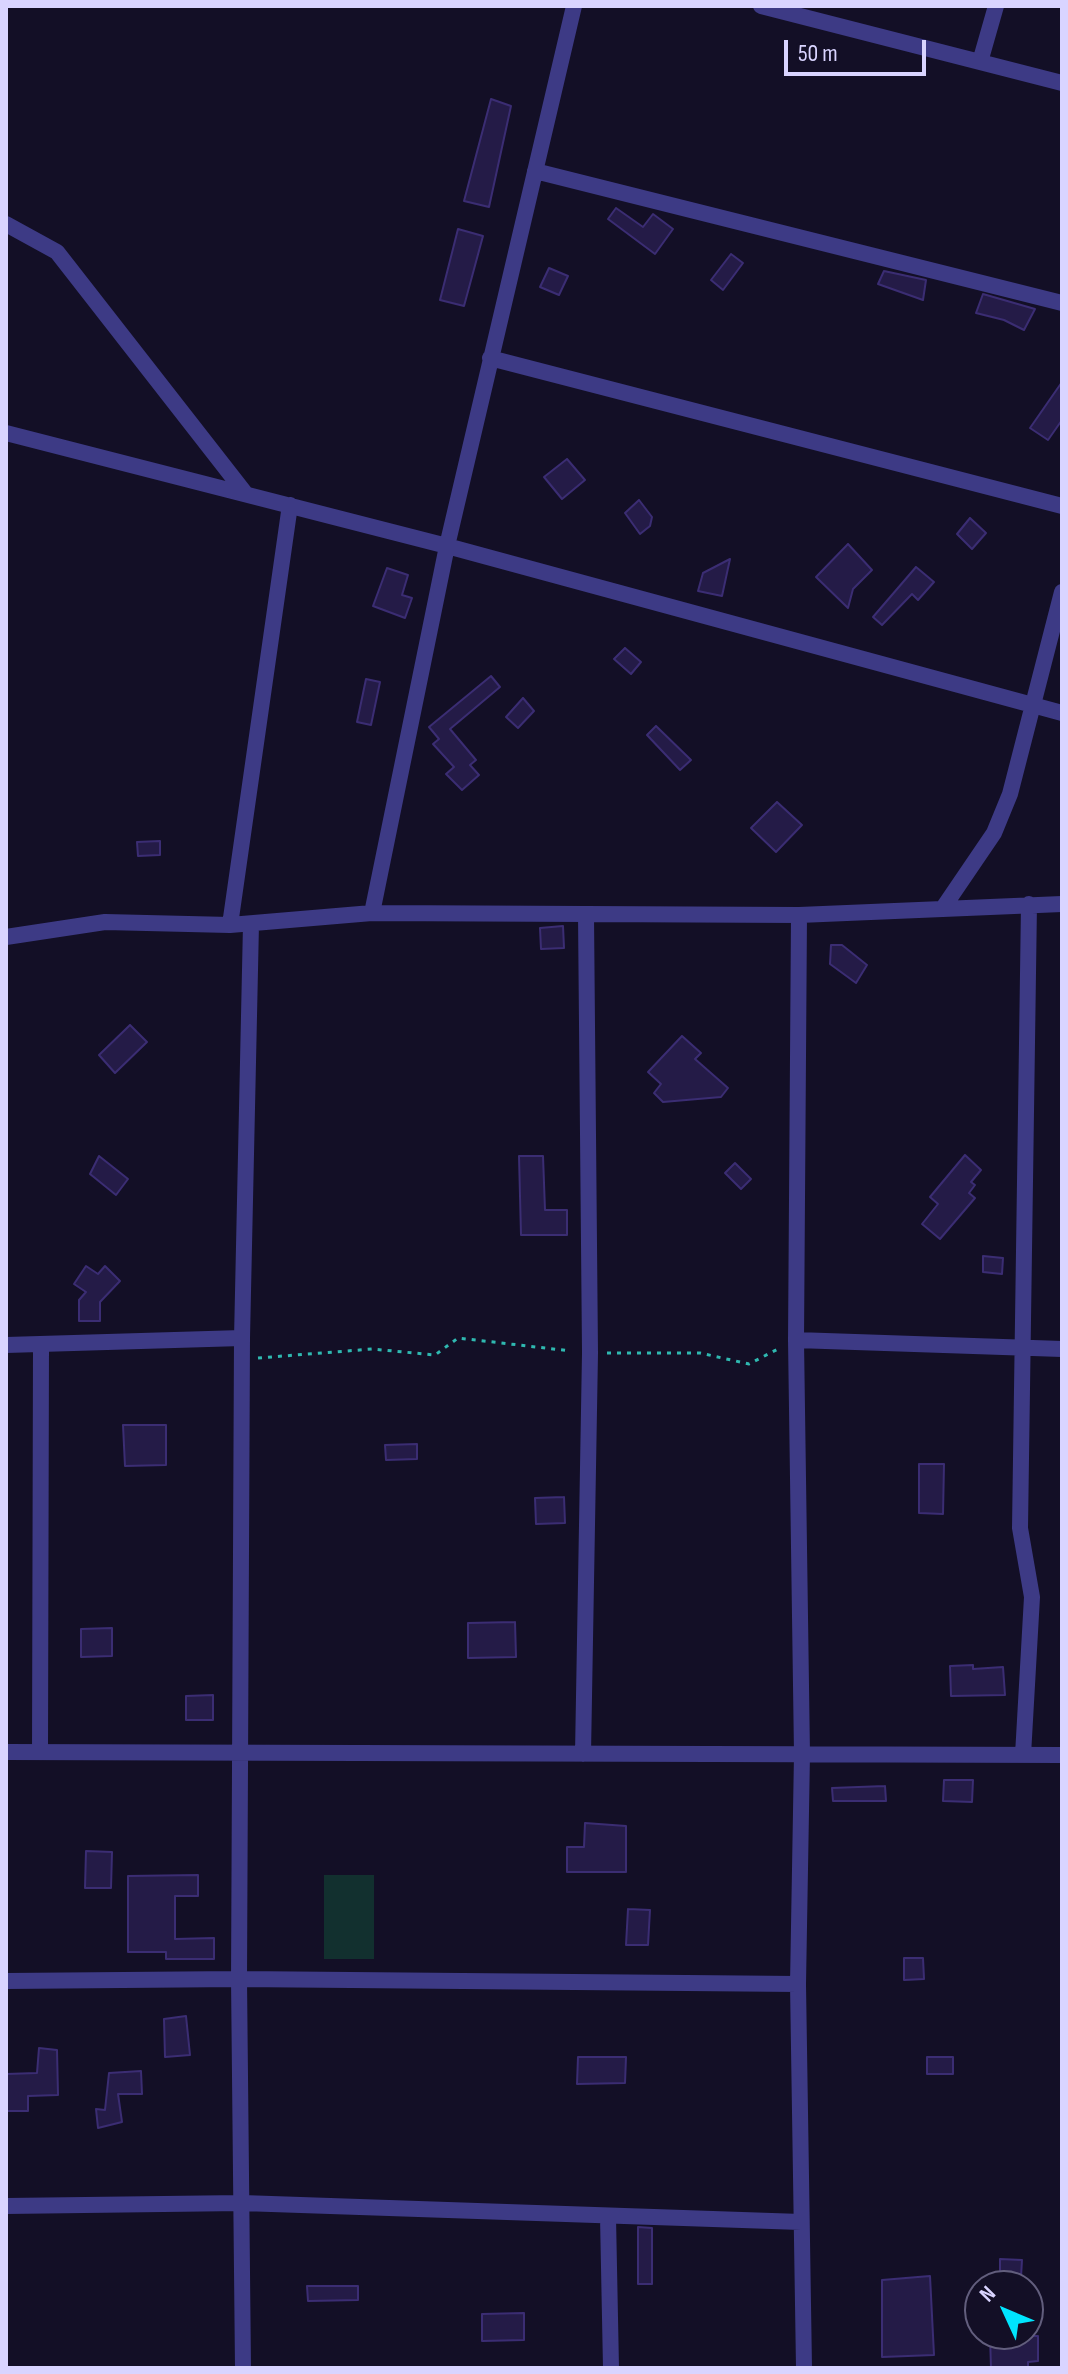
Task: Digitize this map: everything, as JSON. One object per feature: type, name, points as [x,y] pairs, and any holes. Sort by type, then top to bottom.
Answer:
[{"type":"street","points":[[372,913],[447,546],[574,6]]},
{"type":"street","points":[[761,6],[788,9],[1062,83]]},
{"type":"street","points":[[980,62],[996,6]]},
{"type":"street","points":[[535,171],[1062,303]]},
{"type":"street","points":[[6,224],[57,252],[245,493]]},
{"type":"street","points":[[490,358],[1062,506]]},
{"type":"street","points":[[6,433],[447,546],[1062,713]]},
{"type":"street","points":[[230,925],[290,505]]},
{"type":"street","points":[[943,908],[994,833],[1010,794],[1062,592]]},
{"type":"street","points":[[1023,1755],[1032,1597],[1020,1528],[1029,904]]},
{"type":"street","points":[[6,937],[105,922],[230,925],[372,913],[799,915],[1062,904]]},
{"type":"street","points":[[583,1754],[590,1353],[586,915]]},
{"type":"street","points":[[799,915],[796,1340],[802,1754],[798,1984],[804,2368]]},
{"type":"street","points":[[243,2368],[239,1979],[242,1338],[251,924]]},
{"type":"street","points":[[6,1345],[242,1338]]},
{"type":"street","points":[[796,1340],[1062,1349]]},
{"type":"street","points":[[40,1752],[41,1345]]},
{"type":"street","points":[[6,1752],[1062,1755]]},
{"type":"street","points":[[6,1981],[239,1979],[798,1984]]},
{"type":"street","points":[[6,2206],[242,2203],[801,2222]]},
{"type":"street","points":[[608,2217],[611,2368]]},
{"type":"path","points":[[242,1359],[372,1349],[435,1355],[458,1338],[590,1353],[700,1353],[749,1364],[796,1340]]},
{"type":"green space","points":[[324,1875],[374,1875],[374,1959],[324,1959]]},
{"type":"building","points":[[491,99],[511,106],[489,207],[464,201]]},
{"type":"building","points":[[616,208],[643,227],[653,214],[673,229],[655,254],[608,219]]},
{"type":"building","points":[[458,229],[483,236],[464,306],[440,300]]},
{"type":"building","points":[[731,254],[743,263],[723,290],[711,280]]},
{"type":"building","points":[[549,268],[568,276],[559,295],[540,287]]},
{"type":"building","points":[[884,271],[926,280],[923,300],[878,284]]},
{"type":"building","points":[[983,294],[1035,309],[1024,330],[1004,320],[976,313]]},
{"type":"building","points":[[1062,382],[1062,420],[1048,440],[1030,428]]},
{"type":"building","points":[[567,459],[585,480],[562,499],[544,477]]},
{"type":"building","points":[[639,500],[652,517],[650,526],[640,534],[625,513]]},
{"type":"building","points":[[970,518],[986,533],[972,549],[957,534]]},
{"type":"building","points":[[848,544],[872,570],[853,589],[848,608],[816,577]]},
{"type":"building","points":[[730,559],[722,596],[698,591],[703,573]]},
{"type":"building","points":[[916,567],[934,582],[918,600],[912,594],[882,625],[873,617]]},
{"type":"building","points":[[387,568],[408,575],[402,595],[412,598],[405,618],[373,606]]},
{"type":"building","points":[[625,648],[641,662],[631,674],[614,659]]},
{"type":"building","points":[[491,676],[500,687],[450,729],[476,760],[470,765],[479,775],[462,790],[446,774],[454,767],[433,744],[439,739],[429,727]]},
{"type":"building","points":[[366,679],[380,682],[371,725],[357,722]]},
{"type":"building","points":[[523,698],[534,711],[518,728],[506,717]]},
{"type":"building","points":[[656,726],[691,760],[680,770],[647,735]]},
{"type":"building","points":[[777,802],[802,825],[776,852],[751,828]]},
{"type":"building","points":[[160,841],[160,855],[138,856],[137,842]]},
{"type":"building","points":[[563,926],[564,948],[541,949],[540,928]]},
{"type":"building","points":[[831,945],[842,945],[867,965],[856,983],[830,964]]},
{"type":"building","points":[[130,1025],[147,1042],[115,1073],[99,1055]]},
{"type":"building","points":[[682,1036],[701,1053],[695,1059],[728,1088],[721,1097],[663,1102],[654,1093],[661,1084],[648,1072]]},
{"type":"building","points":[[965,1155],[981,1170],[971,1182],[975,1185],[969,1193],[975,1198],[940,1239],[922,1224],[938,1204],[930,1197]]},
{"type":"building","points":[[99,1156],[128,1179],[116,1195],[90,1174]]},
{"type":"building","points":[[519,1156],[543,1156],[545,1210],[567,1210],[567,1235],[521,1235]]},
{"type":"building","points":[[735,1163],[751,1179],[741,1189],[725,1173]]},
{"type":"building","points":[[983,1256],[1003,1258],[1002,1274],[983,1272]]},
{"type":"building","points":[[86,1266],[98,1274],[105,1266],[120,1281],[100,1302],[100,1321],[79,1321],[79,1300],[86,1292],[74,1284]]},
{"type":"building","points":[[123,1425],[166,1425],[166,1465],[125,1466]]},
{"type":"building","points":[[417,1444],[417,1459],[386,1460],[385,1445]]},
{"type":"building","points":[[919,1464],[944,1464],[943,1514],[919,1513]]},
{"type":"building","points":[[564,1497],[565,1523],[536,1524],[535,1498]]},
{"type":"building","points":[[515,1622],[516,1657],[468,1658],[468,1623]]},
{"type":"building","points":[[112,1628],[112,1656],[81,1657],[81,1629]]},
{"type":"building","points":[[973,1665],[973,1669],[1003,1667],[1005,1695],[951,1696],[950,1666]]},
{"type":"building","points":[[213,1695],[213,1720],[186,1720],[186,1696]]},
{"type":"building","points":[[944,1780],[973,1780],[972,1802],[943,1801]]},
{"type":"building","points":[[885,1786],[886,1801],[833,1801],[832,1788]]},
{"type":"building","points":[[585,1823],[626,1826],[626,1872],[567,1872],[567,1847],[584,1847]]},
{"type":"building","points":[[86,1851],[112,1852],[111,1888],[85,1888]]},
{"type":"building","points":[[198,1875],[198,1896],[175,1896],[175,1939],[214,1938],[214,1959],[166,1959],[166,1952],[128,1952],[128,1876]]},
{"type":"building","points":[[628,1909],[650,1910],[648,1945],[626,1945]]},
{"type":"building","points":[[904,1958],[923,1958],[924,1979],[904,1980]]},
{"type":"building","points":[[186,2016],[190,2055],[165,2057],[164,2019]]},
{"type":"building","points":[[39,2048],[57,2050],[58,2095],[28,2096],[28,2111],[6,2111],[6,2074],[37,2073]]},
{"type":"building","points":[[578,2057],[626,2057],[625,2083],[577,2084]]},
{"type":"building","points":[[927,2057],[953,2057],[953,2074],[927,2074]]},
{"type":"building","points":[[141,2071],[142,2094],[118,2094],[122,2122],[98,2128],[96,2109],[105,2110],[109,2073]]},
{"type":"building","points":[[638,2227],[652,2228],[652,2284],[638,2284]]},
{"type":"building","points":[[1000,2259],[1022,2260],[1021,2270],[1000,2270]]},
{"type":"building","points":[[930,2276],[934,2355],[882,2357],[882,2280]]},
{"type":"building","points":[[307,2286],[358,2286],[358,2300],[308,2301]]},
{"type":"building","points":[[524,2313],[524,2340],[482,2341],[482,2314]]},
{"type":"building","points":[[990,2350],[1038,2350],[1038,2361],[1028,2362],[1028,2368],[991,2368]]}]
